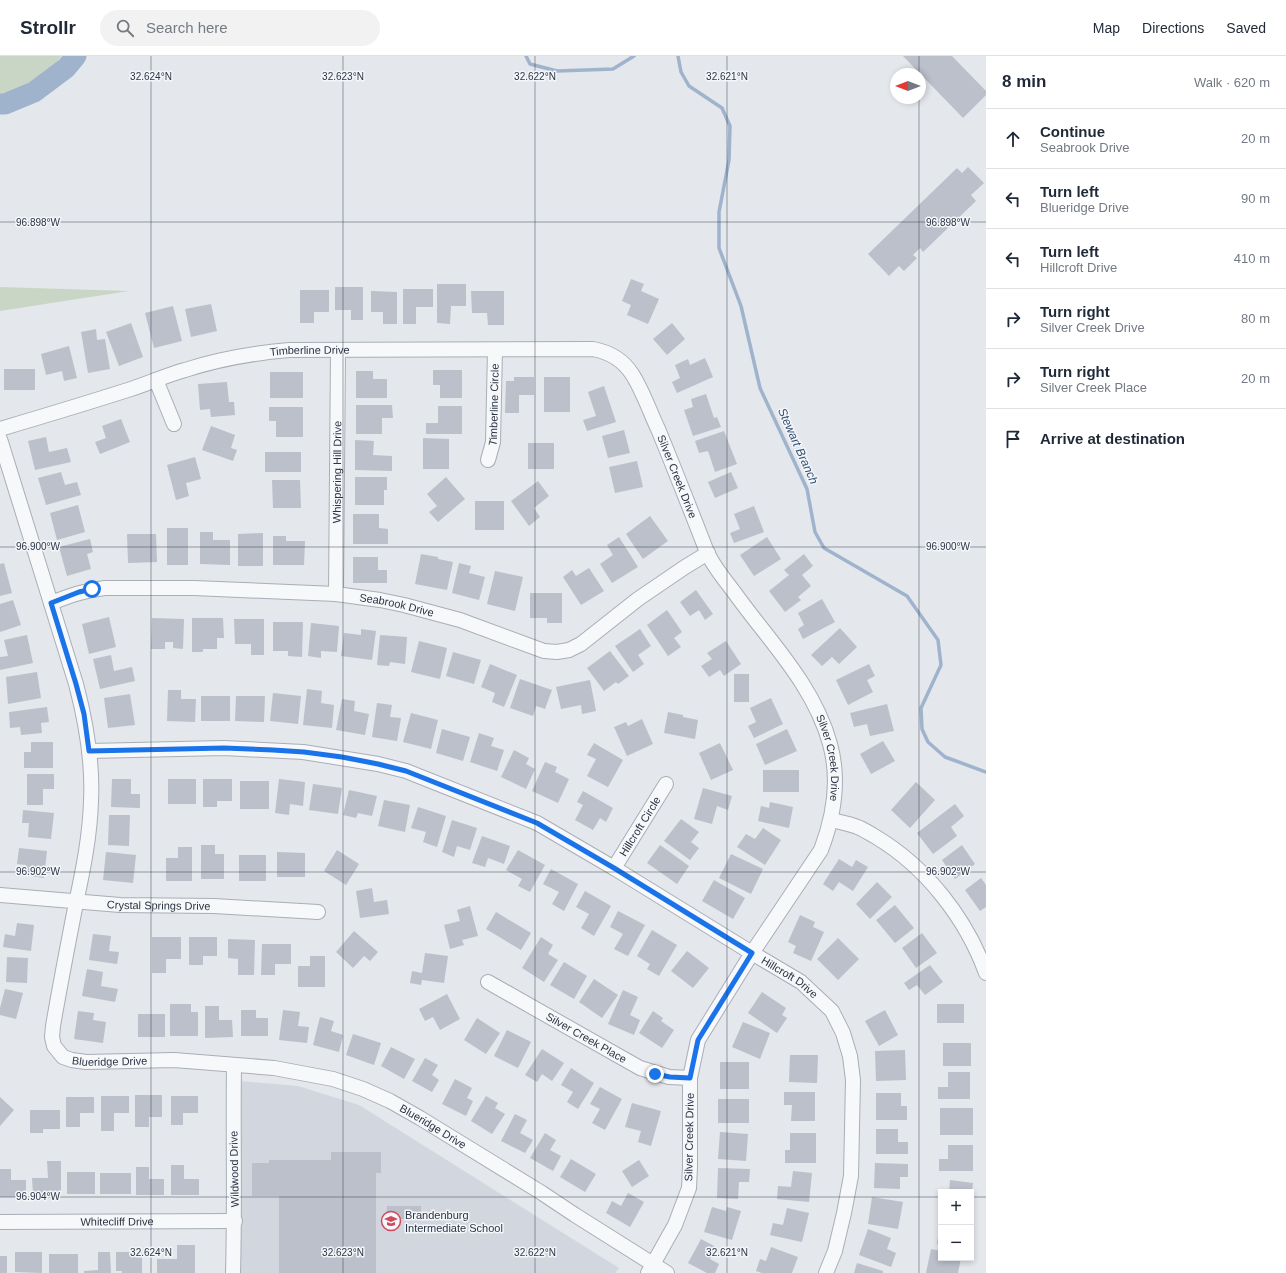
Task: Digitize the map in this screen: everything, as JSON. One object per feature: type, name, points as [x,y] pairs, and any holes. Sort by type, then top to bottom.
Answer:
[{"type":"street","name":"Timberline Drive","points":[[0,429],[211,362],[258,353],[289,350],[593,349],[606,352],[616,357],[626,367]]},
{"type":"street","name":"Whispering Hill Drive","points":[[336,594],[338,350]]},
{"type":"street","name":"Timberline Circle","points":[[488,460],[493,442],[495,350]]},
{"type":"street","name":"Silver Creek Drive","points":[[626,367],[633,374],[648,406],[708,554],[809,693],[822,719],[831,745],[835,766],[835,803],[821,850],[752,953],[698,1040],[690,1078],[689,1188],[675,1225],[651,1269]]},
{"type":"street","points":[[156,380],[174,424]]},
{"type":"street","name":"Blueridge Drive","points":[[0,439],[76,684],[84,714],[89,751],[92,801],[84,867],[52,1026],[54,1046],[59,1053],[63,1057],[86,1062],[174,1060],[274,1068],[333,1079],[363,1089],[390,1101],[536,1189],[651,1269],[667,1273]]},
{"type":"street","name":"Seabrook Drive","points":[[51,603],[79,592],[104,588],[194,588],[336,594],[404,604],[460,620],[544,651],[557,652],[569,650],[581,644],[638,599],[685,567],[708,554]]},
{"type":"street","name":"Hillcroft Drive","points":[[89,751],[224,748],[273,750],[304,752],[378,764],[406,771],[537,823],[801,982],[832,1011],[843,1033],[850,1056],[853,1080],[851,1176],[835,1251],[826,1273]]},
{"type":"street","name":"Hillcroft Circle","points":[[614,868],[666,784]]},
{"type":"street","points":[[831,820],[860,828],[888,844],[929,880],[962,923],[986,973]]},
{"type":"street","name":"Crystal Springs Drive","points":[[0,895],[120,905],[261,908],[318,912]]},
{"type":"street","name":"Silver Creek Place","points":[[488,982],[640,1068],[670,1077],[690,1078]]},
{"type":"street","name":"Wildwood Drive","points":[[233,1273],[235,1221],[233,1143],[234,1065]]},
{"type":"street","name":"Whitecliff Drive","points":[[0,1222],[235,1221]]},
{"type":"shaded area","name":"Brandenburg Intermediate School","points":[[239,1081],[298,1086],[359,1105],[619,1268],[615,1273],[239,1273]]},
{"type":"green space","points":[[0,56],[61,56],[52,70],[0,99]]},
{"type":"green space","points":[[0,287],[129,291],[0,311]]},
{"type":"building","points":[[903,56],[952,56],[986,91],[986,95],[963,118],[926,80],[926,68],[915,68]]},
{"type":"building","points":[[968,167],[984,183],[971,195],[976,201],[923,252],[920,248],[913,255],[917,258],[904,271],[899,266],[889,276],[868,254],[957,168],[962,173]]},
{"type":"building","points":[[631,279],[644,284],[641,291],[659,299],[648,324],[627,315],[631,305],[622,301]]},
{"type":"building","points":[[437,284],[466,284],[466,306],[451,306],[450,324],[437,323]]},
{"type":"building","points":[[335,287],[363,287],[363,320],[351,320],[351,310],[335,310]]},
{"type":"building","points":[[403,289],[433,289],[433,307],[416,307],[416,324],[403,324]]},
{"type":"building","points":[[300,290],[329,290],[329,312],[314,312],[314,323],[300,323]]},
{"type":"building","points":[[371,291],[397,292],[397,324],[383,324],[383,312],[371,312]]},
{"type":"building","points":[[471,291],[504,291],[504,325],[488,325],[487,313],[472,313]]},
{"type":"building","points":[[211,304],[217,331],[191,337],[185,309]]},
{"type":"building","points":[[173,306],[182,341],[154,348],[145,313]]},
{"type":"building","points":[[131,323],[143,357],[119,366],[106,332]]},
{"type":"building","points":[[672,323],[685,339],[667,355],[653,339]]},
{"type":"building","points":[[96,329],[97,340],[105,339],[110,369],[88,373],[81,332]]},
{"type":"building","points":[[69,346],[77,378],[64,381],[62,371],[46,375],[41,354]]},
{"type":"building","points":[[705,358],[713,377],[677,393],[672,382],[680,378],[675,365],[688,359],[690,365]]},
{"type":"building","points":[[4,369],[35,369],[35,390],[4,390]]},
{"type":"building","points":[[433,370],[462,370],[462,398],[440,398],[440,385],[433,385]]},
{"type":"building","points":[[356,371],[373,371],[373,379],[387,379],[387,398],[356,398]]},
{"type":"building","points":[[270,372],[303,372],[303,398],[270,398]]},
{"type":"building","points":[[514,377],[534,377],[534,395],[519,395],[519,413],[505,413],[506,381],[514,381]]},
{"type":"building","points":[[544,377],[570,377],[570,412],[544,412]]},
{"type":"building","points":[[227,382],[229,402],[234,402],[235,415],[211,417],[210,409],[200,410],[198,384]]},
{"type":"building","points":[[604,386],[616,422],[587,431],[583,420],[596,416],[588,392]]},
{"type":"building","points":[[706,394],[714,418],[717,417],[721,427],[693,436],[684,410],[693,407],[691,399]]},
{"type":"building","points":[[356,405],[392,405],[393,418],[382,418],[382,434],[356,434]]},
{"type":"building","points":[[438,406],[462,406],[462,434],[426,434],[426,423],[438,423]]},
{"type":"building","points":[[269,407],[303,407],[303,437],[276,437],[276,421],[269,421]]},
{"type":"building","points":[[121,419],[130,442],[100,454],[95,442],[106,438],[102,426]]},
{"type":"building","points":[[211,426],[235,435],[231,448],[237,450],[233,461],[202,450]]},
{"type":"building","points":[[624,430],[630,453],[608,458],[602,436]]},
{"type":"building","points":[[724,431],[737,464],[715,472],[708,451],[699,453],[695,441]]},
{"type":"building","points":[[46,437],[49,452],[67,448],[71,462],[35,470],[28,441]]},
{"type":"building","points":[[423,438],[449,439],[449,469],[423,469]]},
{"type":"building","points":[[355,440],[374,441],[373,455],[392,456],[392,471],[355,470]]},
{"type":"building","points":[[528,443],[554,443],[554,469],[528,469]]},
{"type":"building","points":[[265,452],[301,452],[301,472],[265,472]]},
{"type":"building","points":[[195,457],[201,479],[186,483],[189,496],[176,500],[167,465]]},
{"type":"building","points":[[637,461],[643,487],[615,493],[609,467]]},
{"type":"building","points":[[61,472],[65,485],[77,482],[81,495],[46,505],[38,478]]},
{"type":"building","points":[[731,472],[738,488],[715,498],[708,482]]},
{"type":"building","points":[[355,477],[387,477],[387,490],[384,490],[384,505],[355,505]]},
{"type":"building","points":[[446,477],[465,499],[438,522],[429,512],[437,506],[427,494]]},
{"type":"building","points":[[272,480],[300,480],[301,508],[273,508]]},
{"type":"building","points":[[538,481],[549,496],[534,508],[540,517],[529,526],[511,501]]},
{"type":"building","points":[[475,501],[504,501],[504,530],[475,530]]},
{"type":"building","points":[[78,505],[85,532],[57,540],[50,513]]},
{"type":"building","points":[[754,506],[764,532],[734,543],[730,533],[740,529],[734,514]]},
{"type":"building","points":[[353,514],[379,514],[379,528],[388,529],[388,544],[353,544]]},
{"type":"building","points":[[650,516],[668,541],[643,559],[626,534]]},
{"type":"building","points":[[167,528],[188,528],[188,565],[167,565]]},
{"type":"building","points":[[200,532],[213,532],[213,540],[230,540],[230,565],[200,564]]},
{"type":"building","points":[[263,533],[263,566],[238,566],[238,534]]},
{"type":"building","points":[[127,534],[156,534],[157,562],[128,563]]},
{"type":"building","points":[[273,536],[286,536],[286,541],[305,541],[304,565],[273,565]]},
{"type":"building","points":[[619,537],[638,567],[612,583],[600,564],[613,555],[607,545]]},
{"type":"building","points":[[767,537],[781,559],[754,576],[740,555]]},
{"type":"building","points":[[90,539],[93,552],[87,554],[91,569],[67,576],[59,547]]},
{"type":"building","points":[[421,554],[438,557],[438,559],[453,562],[447,590],[415,584]]},
{"type":"building","points":[[804,554],[813,566],[802,575],[811,586],[798,597],[801,600],[785,612],[769,591],[789,575],[784,570]]},
{"type":"building","points":[[353,557],[378,557],[378,570],[387,570],[387,583],[353,583]]},
{"type":"building","points":[[4,563],[12,593],[0,596],[0,564]]},
{"type":"building","points":[[459,563],[471,566],[469,573],[485,577],[479,600],[452,593]]},
{"type":"building","points":[[589,568],[604,591],[581,605],[563,577],[572,570],[576,576]]},
{"type":"building","points":[[495,571],[523,577],[515,611],[487,604]]},
{"type":"building","points":[[696,590],[713,614],[705,620],[699,610],[690,616],[680,602]]},
{"type":"building","points":[[530,593],[562,593],[562,623],[547,623],[547,618],[530,618]]},
{"type":"building","points":[[822,599],[835,622],[803,639],[798,629],[804,625],[798,613]]},
{"type":"building","points":[[13,600],[21,625],[0,632],[0,604]]},
{"type":"building","points":[[667,610],[682,632],[674,638],[681,647],[668,656],[647,625]]},
{"type":"building","points":[[109,617],[116,647],[89,654],[82,624]]},
{"type":"building","points":[[152,618],[184,619],[183,649],[173,648],[173,642],[165,642],[165,649],[151,649]]},
{"type":"building","points":[[192,618],[223,618],[224,638],[217,638],[217,649],[203,649],[203,652],[192,652]]},
{"type":"building","points":[[234,619],[264,619],[264,655],[251,655],[251,644],[235,644]]},
{"type":"building","points":[[273,622],[303,622],[302,657],[288,656],[288,651],[273,651]]},
{"type":"building","points":[[311,623],[339,626],[337,652],[321,651],[321,658],[308,656]]},
{"type":"building","points":[[840,628],[857,647],[839,664],[832,657],[822,666],[811,655]]},
{"type":"building","points":[[361,629],[376,631],[372,660],[341,656],[344,633],[361,635]]},
{"type":"building","points":[[640,629],[651,646],[638,655],[644,664],[633,672],[615,646]]},
{"type":"building","points":[[27,635],[33,663],[0,670],[0,657],[8,656],[4,640]]},
{"type":"building","points":[[380,635],[407,637],[405,664],[390,662],[389,666],[377,665]]},
{"type":"building","points":[[419,641],[447,648],[440,679],[411,672]]},
{"type":"building","points":[[726,641],[741,664],[724,676],[720,670],[709,677],[701,666],[712,659],[707,653]]},
{"type":"building","points":[[610,651],[629,676],[618,684],[616,682],[604,691],[587,668]]},
{"type":"building","points":[[453,652],[481,660],[474,684],[446,676]]},
{"type":"building","points":[[111,655],[114,671],[132,667],[135,681],[100,689],[93,659]]},
{"type":"building","points":[[490,664],[517,675],[504,707],[492,702],[495,693],[481,687]]},
{"type":"building","points":[[869,664],[875,676],[867,680],[873,692],[848,705],[836,680]]},
{"type":"building","points":[[37,672],[41,698],[8,704],[6,677]]},
{"type":"building","points":[[734,674],[749,674],[749,702],[734,702]]},
{"type":"building","points":[[520,679],[552,690],[545,709],[536,706],[533,716],[510,708]]},
{"type":"building","points":[[590,680],[596,711],[582,714],[581,705],[561,709],[556,687]]},
{"type":"building","points":[[307,689],[322,691],[321,703],[334,705],[332,728],[303,725]]},
{"type":"building","points":[[168,690],[181,690],[181,699],[196,699],[195,722],[167,721]]},
{"type":"building","points":[[273,693],[301,696],[298,724],[270,721]]},
{"type":"building","points":[[130,694],[135,725],[108,728],[104,698]]},
{"type":"building","points":[[201,696],[230,696],[230,721],[201,721]]},
{"type":"building","points":[[236,696],[265,696],[264,722],[235,721]]},
{"type":"building","points":[[771,698],[783,724],[754,738],[748,726],[756,722],[750,708]]},
{"type":"building","points":[[342,699],[355,701],[354,711],[369,714],[365,735],[336,730]]},
{"type":"building","points":[[377,703],[392,705],[390,717],[401,718],[397,741],[372,737]]},
{"type":"building","points":[[887,704],[894,731],[870,736],[867,724],[854,727],[850,713]]},
{"type":"building","points":[[47,707],[49,722],[41,723],[42,733],[21,735],[20,727],[10,728],[9,712]]},
{"type":"building","points":[[668,712],[698,720],[695,739],[664,733]]},
{"type":"building","points":[[411,713],[438,720],[431,749],[403,742]]},
{"type":"building","points":[[642,719],[653,744],[627,756],[614,727],[626,722],[628,726]]},
{"type":"building","points":[[442,729],[470,737],[463,761],[436,753]]},
{"type":"building","points":[[787,729],[797,751],[765,765],[756,744]]},
{"type":"building","points":[[479,733],[494,738],[491,746],[504,750],[497,771],[470,762]]},
{"type":"building","points":[[883,741],[895,761],[871,774],[860,754]]},
{"type":"building","points":[[31,742],[53,742],[53,768],[24,768],[24,752],[31,752]]},
{"type":"building","points":[[594,743],[623,760],[608,787],[587,776],[596,759],[587,755]]},
{"type":"building","points":[[720,743],[733,770],[711,780],[699,753]]},
{"type":"building","points":[[514,750],[529,758],[526,764],[535,769],[526,789],[501,777]]},
{"type":"building","points":[[545,762],[557,767],[555,772],[569,779],[558,803],[532,791]]},
{"type":"building","points":[[763,770],[799,770],[799,792],[763,792]]},
{"type":"building","points":[[27,774],[54,774],[54,789],[43,789],[43,805],[27,805]]},
{"type":"building","points":[[112,779],[131,779],[131,794],[140,794],[140,808],[111,807]]},
{"type":"building","points":[[168,779],[196,779],[196,804],[168,804]]},
{"type":"building","points":[[203,779],[232,779],[232,801],[217,801],[217,807],[203,807]]},
{"type":"building","points":[[279,779],[305,782],[303,806],[290,804],[289,815],[275,813]]},
{"type":"building","points":[[240,781],[269,781],[269,809],[240,809]]},
{"type":"building","points":[[916,782],[935,800],[910,828],[891,810]]},
{"type":"building","points":[[313,784],[342,788],[338,814],[309,810]]},
{"type":"building","points":[[703,788],[732,796],[728,810],[717,806],[712,824],[694,819]]},
{"type":"building","points":[[349,790],[377,796],[372,816],[358,813],[356,818],[343,815]]},
{"type":"building","points":[[583,791],[613,808],[606,822],[600,818],[593,830],[575,820],[583,805],[577,802]]},
{"type":"building","points":[[384,800],[410,805],[405,832],[378,826]]},
{"type":"building","points":[[770,802],[793,807],[789,828],[758,821],[761,806],[769,808]]},
{"type":"building","points":[[955,804],[964,816],[951,827],[957,836],[933,854],[917,833]]},
{"type":"building","points":[[418,807],[446,816],[437,847],[423,842],[426,832],[411,828]]},
{"type":"building","points":[[23,810],[54,813],[51,839],[28,837],[29,823],[22,823]]},
{"type":"building","points":[[109,815],[130,815],[129,846],[108,845]]},
{"type":"building","points":[[681,819],[699,832],[691,842],[699,848],[690,860],[664,841]]},
{"type":"building","points":[[452,820],[477,828],[470,850],[457,846],[454,857],[442,852]]},
{"type":"building","points":[[763,828],[781,840],[765,865],[737,847],[746,834],[755,839]]},
{"type":"building","points":[[482,836],[510,846],[504,864],[488,858],[485,867],[472,863]]},
{"type":"building","points":[[201,845],[215,845],[215,854],[224,854],[224,879],[201,879]]},
{"type":"building","points":[[660,845],[689,866],[677,884],[647,863]]},
{"type":"building","points":[[962,845],[975,864],[955,879],[942,860]]},
{"type":"building","points":[[178,847],[192,847],[192,881],[166,881],[166,858],[178,858]]},
{"type":"building","points":[[19,848],[47,851],[44,878],[25,875],[26,865],[17,864]]},
{"type":"building","points":[[337,850],[359,864],[346,885],[324,871]]},
{"type":"building","points":[[518,850],[545,865],[530,892],[518,886],[522,879],[506,870]]},
{"type":"building","points":[[106,852],[136,855],[133,883],[103,880]]},
{"type":"building","points":[[277,852],[305,853],[305,877],[277,877]]},
{"type":"building","points":[[731,854],[763,869],[751,894],[719,878]]},
{"type":"building","points":[[239,855],[266,855],[266,881],[239,881]]},
{"type":"building","points":[[839,859],[852,867],[856,860],[868,867],[853,891],[839,882],[833,891],[823,884]]},
{"type":"building","points":[[551,869],[578,884],[564,911],[552,904],[559,892],[543,884]]},
{"type":"building","points":[[981,878],[986,885],[986,907],[980,911],[965,890]]},
{"type":"building","points":[[714,880],[745,898],[733,919],[702,901]]},
{"type":"building","points":[[877,882],[892,897],[870,919],[856,904]]},
{"type":"building","points":[[372,888],[374,902],[387,900],[389,914],[360,918],[356,891]]},
{"type":"building","points":[[585,891],[611,906],[594,936],[581,928],[589,914],[576,907]]},
{"type":"building","points":[[895,905],[914,928],[895,943],[876,920]]},
{"type":"building","points":[[470,906],[478,936],[462,940],[464,945],[450,949],[444,925],[460,921],[457,910]]},
{"type":"building","points":[[618,911],[645,925],[628,956],[614,949],[623,934],[610,927]]},
{"type":"building","points":[[496,912],[531,933],[521,950],[486,929]]},
{"type":"building","points":[[800,915],[815,922],[813,927],[824,932],[811,961],[793,953],[796,946],[788,942]]},
{"type":"building","points":[[17,923],[34,925],[31,951],[3,947],[5,934],[15,936]]},
{"type":"building","points":[[652,930],[677,945],[659,976],[647,969],[650,964],[637,956]]},
{"type":"building","points":[[354,931],[378,952],[370,961],[364,956],[353,968],[336,952]]},
{"type":"building","points":[[922,933],[937,953],[916,968],[902,948]]},
{"type":"building","points":[[93,934],[111,936],[109,951],[119,952],[117,964],[89,960]]},
{"type":"building","points":[[152,937],[181,937],[181,959],[166,959],[166,973],[152,973]]},
{"type":"building","points":[[189,937],[217,937],[217,956],[203,956],[203,965],[189,965]]},
{"type":"building","points":[[541,937],[553,945],[548,954],[558,960],[544,982],[522,968]]},
{"type":"building","points":[[838,938],[859,959],[838,980],[817,959]]},
{"type":"building","points":[[228,939],[255,940],[254,975],[238,975],[238,959],[228,958]]},
{"type":"building","points":[[262,944],[291,944],[291,964],[275,964],[275,975],[261,975]]},
{"type":"building","points":[[687,951],[709,968],[693,988],[671,971]]},
{"type":"building","points":[[425,953],[448,956],[444,983],[422,980],[421,985],[410,983],[412,971],[422,973]]},
{"type":"building","points":[[310,956],[325,956],[325,987],[298,987],[298,966],[310,966]]},
{"type":"building","points":[[7,957],[28,958],[27,983],[6,982]]},
{"type":"building","points":[[564,962],[587,976],[574,999],[550,985]]},
{"type":"building","points":[[930,965],[943,982],[925,995],[917,985],[909,990],[904,983]]},
{"type":"building","points":[[87,969],[103,972],[101,986],[118,989],[115,1002],[82,996]]},
{"type":"building","points":[[594,979],[618,995],[602,1018],[579,1002]]},
{"type":"building","points":[[5,989],[23,993],[16,1019],[0,1015],[0,1008]]},
{"type":"building","points":[[623,990],[638,997],[630,1015],[640,1020],[634,1035],[608,1024]]},
{"type":"building","points":[[762,992],[786,1008],[782,1015],[787,1018],[777,1033],[748,1013]]},
{"type":"building","points":[[447,994],[460,1019],[440,1030],[433,1017],[425,1021],[419,1009]]},
{"type":"building","points":[[170,1004],[191,1004],[191,1012],[198,1012],[198,1036],[170,1036]]},
{"type":"building","points":[[937,1004],[964,1004],[964,1023],[937,1023]]},
{"type":"building","points":[[205,1006],[219,1006],[219,1020],[232,1020],[233,1037],[205,1038]]},
{"type":"building","points":[[241,1010],[256,1010],[256,1018],[268,1018],[268,1036],[241,1036]]},
{"type":"building","points":[[283,1010],[300,1012],[298,1026],[309,1027],[307,1043],[279,1040]]},
{"type":"building","points":[[885,1010],[898,1035],[879,1046],[865,1021]]},
{"type":"building","points":[[78,1011],[94,1013],[93,1020],[106,1022],[103,1043],[74,1039]]},
{"type":"building","points":[[653,1011],[663,1018],[661,1021],[674,1030],[662,1048],[639,1033]]},
{"type":"building","points":[[138,1014],[165,1014],[165,1037],[138,1037]]},
{"type":"building","points":[[320,1017],[334,1021],[331,1031],[343,1035],[339,1052],[313,1045]]},
{"type":"building","points":[[477,1018],[500,1033],[486,1054],[464,1040]]},
{"type":"building","points":[[743,1022],[770,1033],[760,1059],[732,1047]]},
{"type":"building","points":[[507,1030],[531,1042],[518,1068],[494,1056]]},
{"type":"building","points":[[353,1034],[381,1043],[374,1065],[346,1055]]},
{"type":"building","points":[[943,1043],[971,1043],[971,1066],[943,1066]]},
{"type":"building","points":[[391,1047],[415,1059],[404,1079],[381,1066]]},
{"type":"building","points":[[542,1049],[564,1063],[552,1081],[542,1074],[537,1082],[525,1075]]},
{"type":"building","points":[[905,1050],[906,1080],[876,1081],[875,1051]]},
{"type":"building","points":[[790,1055],[818,1055],[817,1083],[789,1082]]},
{"type":"building","points":[[425,1058],[438,1065],[432,1075],[439,1080],[432,1092],[412,1081]]},
{"type":"building","points":[[720,1062],[749,1062],[749,1089],[720,1089]]},
{"type":"building","points":[[571,1068],[594,1083],[578,1109],[567,1102],[573,1092],[561,1085]]},
{"type":"building","points":[[948,1072],[970,1072],[970,1099],[938,1099],[938,1087],[948,1087]]},
{"type":"building","points":[[455,1079],[472,1088],[467,1098],[473,1101],[466,1116],[442,1104]]},
{"type":"building","points":[[600,1087],[622,1099],[605,1130],[592,1123],[600,1109],[590,1104]]},
{"type":"building","points":[[784,1092],[815,1092],[815,1121],[791,1121],[792,1105],[784,1105]]},
{"type":"building","points":[[876,1093],[901,1093],[901,1106],[907,1106],[907,1120],[876,1120]]},
{"type":"building","points":[[135,1095],[162,1095],[162,1117],[149,1117],[149,1127],[135,1127]]},
{"type":"building","points":[[101,1096],[129,1096],[129,1113],[114,1113],[114,1131],[101,1131]]},
{"type":"building","points":[[171,1096],[198,1096],[198,1113],[183,1113],[183,1125],[171,1125]]},
{"type":"building","points":[[486,1096],[498,1103],[495,1108],[505,1114],[492,1134],[471,1121]]},
{"type":"building","points":[[0,1097],[14,1110],[0,1126]]},
{"type":"building","points":[[66,1097],[94,1097],[94,1113],[80,1113],[80,1127],[66,1127]]},
{"type":"building","points":[[718,1099],[749,1099],[749,1123],[718,1123]]},
{"type":"building","points":[[632,1103],[661,1111],[651,1146],[638,1142],[641,1131],[625,1127]]},
{"type":"building","points":[[940,1108],[973,1108],[973,1135],[940,1135]]},
{"type":"building","points":[[30,1110],[60,1110],[60,1129],[43,1129],[43,1133],[30,1133]]},
{"type":"building","points":[[515,1114],[527,1120],[520,1133],[533,1140],[525,1153],[501,1141]]},
{"type":"building","points":[[876,1129],[898,1129],[898,1142],[908,1142],[908,1154],[876,1154]]},
{"type":"building","points":[[720,1132],[748,1134],[746,1161],[718,1159]]},
{"type":"building","points":[[545,1133],[556,1140],[550,1150],[561,1156],[553,1171],[530,1158]]},
{"type":"building","points":[[790,1133],[816,1133],[816,1163],[785,1163],[785,1150],[790,1150]]},
{"type":"building","points":[[948,1145],[973,1145],[973,1171],[939,1171],[939,1159],[948,1159]]},
{"type":"building","points":[[331,1152],[381,1152],[381,1173],[376,1173],[376,1273],[279,1273],[279,1196],[252,1196],[252,1163],[269,1163],[269,1160],[331,1160]]},
{"type":"building","points":[[571,1159],[596,1174],[585,1192],[560,1177]]},
{"type":"building","points":[[639,1160],[649,1176],[632,1187],[622,1171]]},
{"type":"building","points":[[47,1161],[61,1161],[61,1195],[33,1195],[32,1178],[48,1178]]},
{"type":"building","points":[[875,1163],[908,1164],[908,1177],[900,1177],[900,1189],[874,1188]]},
{"type":"building","points":[[171,1165],[184,1165],[184,1179],[199,1179],[199,1195],[171,1195]]},
{"type":"building","points":[[136,1167],[149,1167],[149,1179],[164,1179],[164,1195],[136,1195]]},
{"type":"building","points":[[718,1168],[750,1169],[749,1182],[739,1182],[738,1199],[717,1198]]},
{"type":"building","points":[[0,1169],[11,1169],[11,1180],[26,1180],[26,1197],[0,1197]]},
{"type":"building","points":[[793,1171],[812,1173],[809,1202],[777,1199],[778,1186],[791,1187]]},
{"type":"building","points":[[67,1172],[95,1172],[95,1194],[67,1194]]},
{"type":"building","points":[[100,1173],[131,1173],[131,1194],[100,1194]]},
{"type":"building","points":[[950,1180],[973,1183],[972,1189],[949,1189]]},
{"type":"building","points":[[628,1193],[644,1202],[630,1227],[606,1213],[612,1201],[621,1206]]},
{"type":"building","points":[[872,1197],[903,1202],[898,1229],[868,1224]]},
{"type":"building","points":[[387,1206],[421,1206],[421,1219],[387,1219]]},
{"type":"building","points":[[712,1207],[726,1211],[727,1207],[741,1211],[732,1240],[704,1232]]},
{"type":"building","points":[[787,1208],[809,1213],[802,1242],[770,1235],[773,1223],[783,1225]]},
{"type":"building","points":[[868,1229],[891,1238],[887,1249],[896,1253],[891,1267],[859,1255]]},
{"type":"building","points":[[701,1239],[716,1247],[710,1259],[719,1264],[715,1273],[707,1273],[688,1263]]},
{"type":"building","points":[[177,1245],[195,1245],[195,1273],[157,1273],[157,1259],[177,1259]]},
{"type":"building","points":[[771,1247],[798,1257],[792,1273],[762,1273],[756,1271],[760,1259],[766,1261]]},
{"type":"building","points":[[931,1249],[938,1250],[938,1261],[960,1261],[958,1273],[926,1273]]},
{"type":"building","points":[[15,1252],[42,1252],[42,1273],[15,1272]]},
{"type":"building","points":[[98,1252],[110,1252],[111,1273],[84,1273],[84,1271],[98,1270]]},
{"type":"building","points":[[116,1252],[142,1252],[142,1273],[122,1273],[122,1271],[116,1271]]},
{"type":"building","points":[[49,1254],[78,1254],[78,1273],[49,1273]]},
{"type":"building","points":[[0,1256],[7,1256],[7,1273],[0,1273]]},
{"type":"building","points":[[857,1263],[883,1271],[883,1273],[854,1273]]},
{"type":"waterway","points":[[0,104],[5,104],[34,92],[66,68],[76,56]]},
{"type":"waterway","name":"Stewart Branch","points":[[526,56],[530,64],[557,71],[613,69],[634,56]]},
{"type":"waterway","name":"Stewart Branch","points":[[678,56],[681,72],[689,86],[722,108],[730,126],[729,160],[719,212],[719,248],[741,306],[760,388],[807,489],[815,532],[824,548],[907,596],[938,640],[941,665],[921,708],[922,729],[928,742],[945,757],[986,772]]},
{"type":"place","name":"Brandenburg Intermediate School","points":[[391,1221]]},
{"type":"route","points":[[92,589],[79,592],[51,603],[84,714],[89,751],[168,748],[273,750],[342,757],[406,771],[537,823],[614,868],[752,953],[698,1040],[690,1078],[670,1077],[655,1074]]}]
